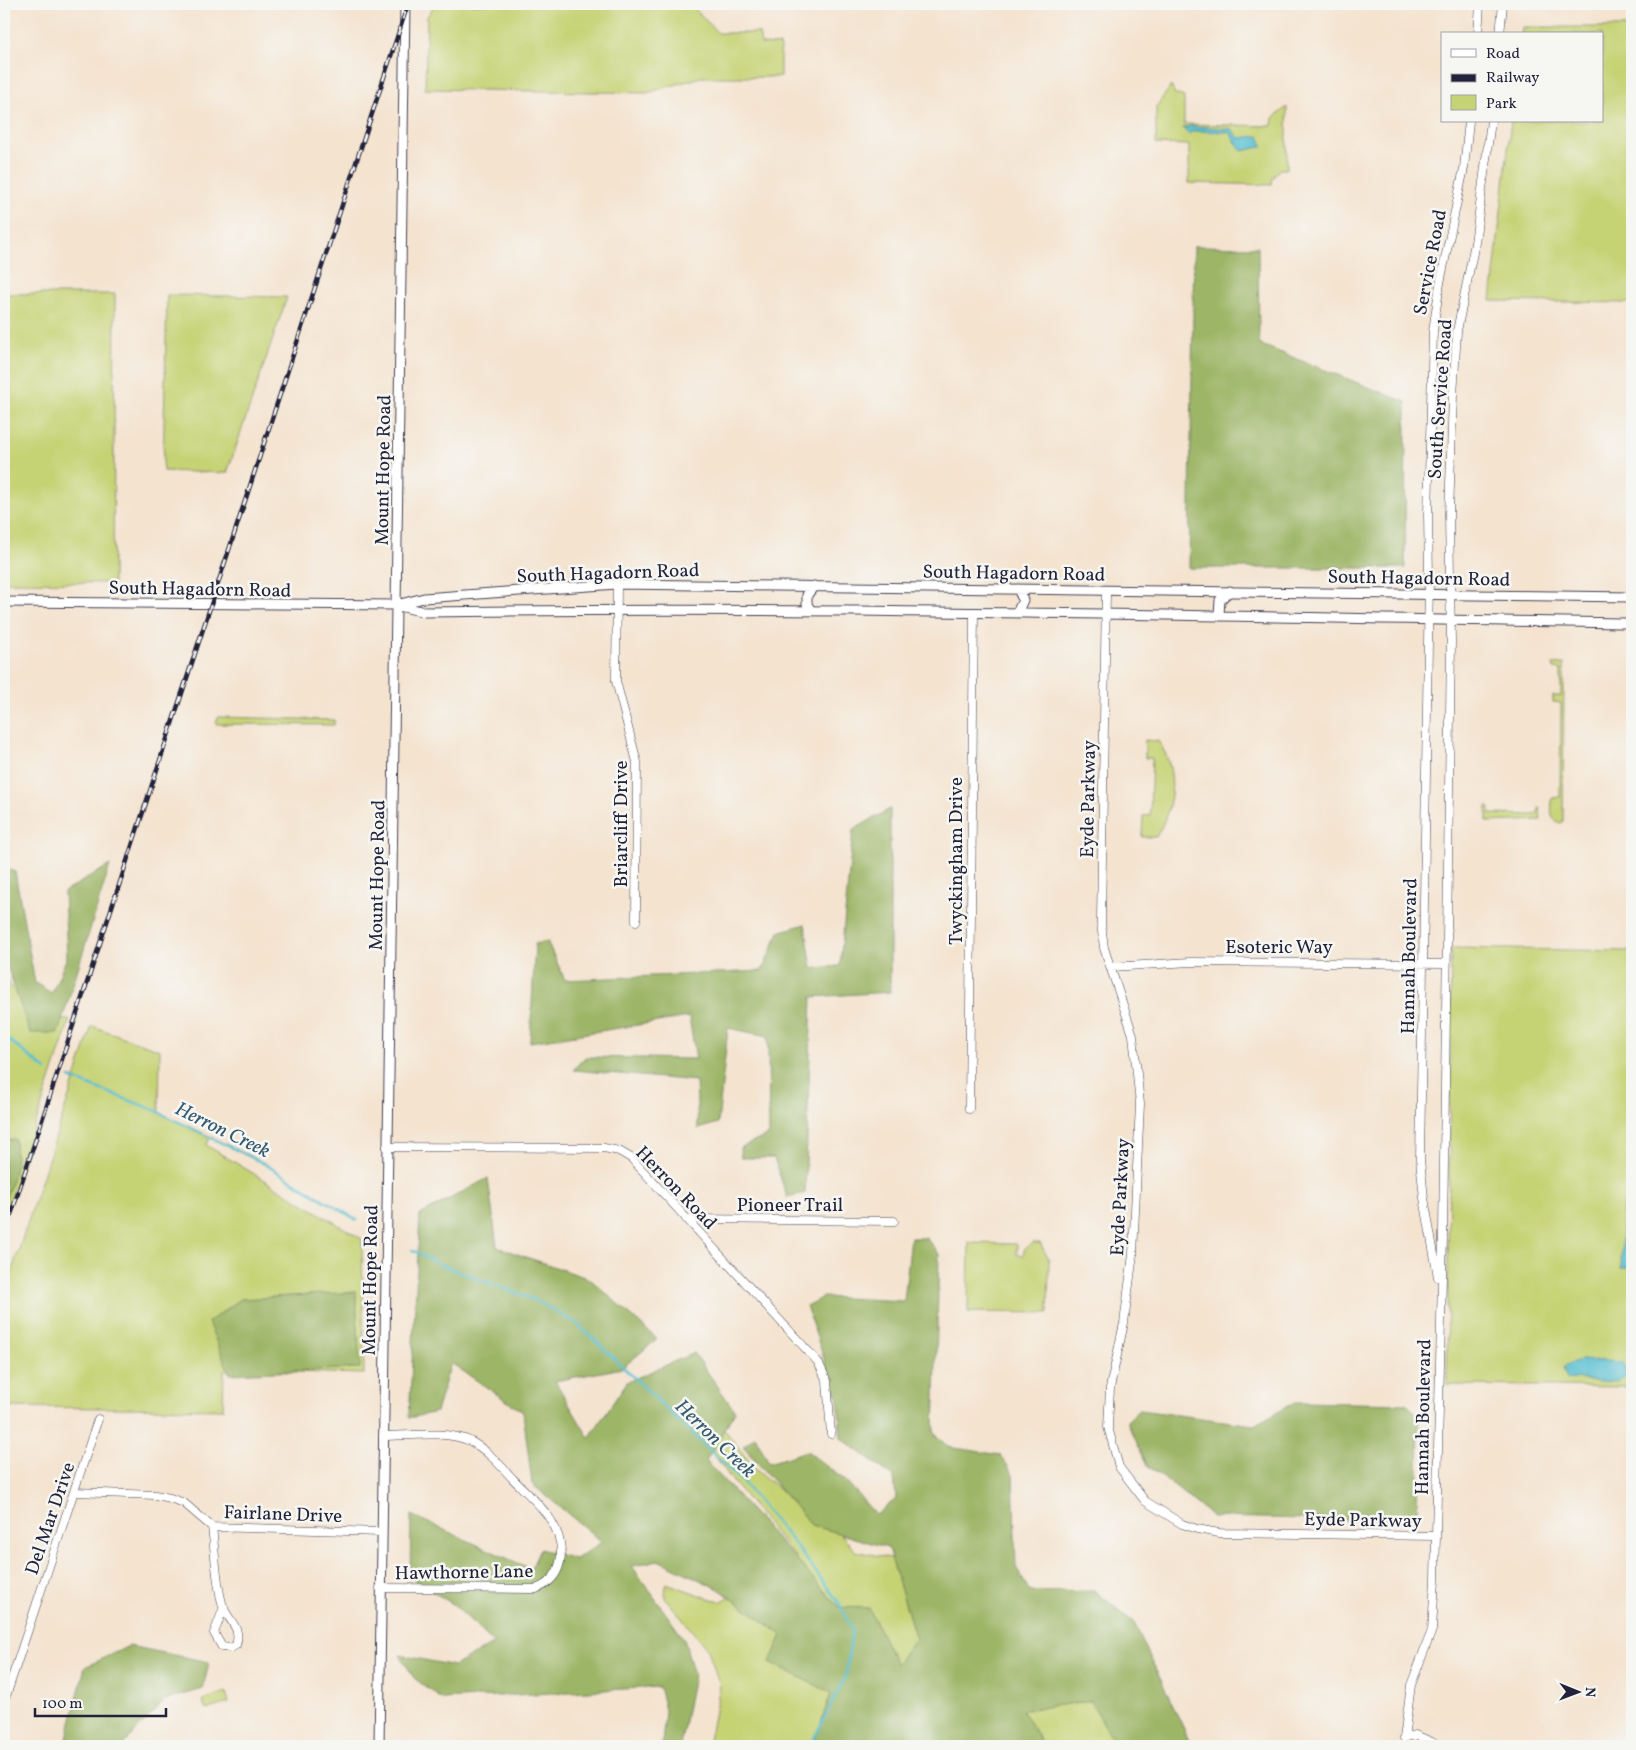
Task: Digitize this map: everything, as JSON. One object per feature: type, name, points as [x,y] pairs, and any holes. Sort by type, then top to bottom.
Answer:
[{"type":"street","name":"Mount Hope Road","points":[[379,1746],[405,4]]},
{"type":"street","points":[[1478,32],[1480,4]]},
{"type":"street","points":[[1500,32],[1503,4]]},
{"type":"street","name":"Service Road","points":[[1428,620],[1428,514],[1433,331],[1440,283],[1464,168],[1469,122]]},
{"type":"street","name":"South Service Road","points":[[1451,620],[1450,514],[1457,331],[1479,218],[1491,122]]},
{"type":"street","name":"South Hagadorn Road","points":[[396,605],[424,598],[617,584],[1632,597]]},
{"type":"street","name":"Briarcliff Drive","points":[[617,584],[616,681],[637,762],[636,920]]},
{"type":"street","points":[[811,611],[807,604],[807,595],[814,586]]},
{"type":"street","points":[[1017,613],[1023,600],[1018,589]]},
{"type":"street","name":"Eyde Parkway","points":[[1106,590],[1101,923],[1104,948],[1112,967],[1133,1035],[1140,1104],[1133,1254],[1124,1323],[1110,1388],[1108,1427],[1119,1467],[1145,1501],[1182,1524],[1198,1529],[1219,1533],[1436,1536]]},
{"type":"street","points":[[1219,615],[1220,600],[1230,591]]},
{"type":"street","name":"South Hagadorn Road","points":[[4,602],[396,605],[425,612],[617,610],[811,611],[1219,615],[1632,623]]},
{"type":"street","name":"Twyckingham Drive","points":[[969,1109],[974,613]]},
{"type":"street","name":"Hannah Boulevard","points":[[1428,620],[1420,1160],[1424,1198],[1441,1292]]},
{"type":"street","name":"Hannah Boulevard","points":[[1441,1746],[1416,1736],[1404,1738],[1411,1685],[1432,1630],[1436,1536],[1451,620]]},
{"type":"street","name":"Esoteric Way","points":[[1112,967],[1190,962],[1446,964]]},
{"type":"street","name":"Herron Road","points":[[387,1147],[614,1149],[631,1158],[818,1362],[827,1381],[831,1434]]},
{"type":"street","name":"Pioneer Trail","points":[[686,1219],[894,1221]]},
{"type":"street","name":"Del Mar Drive","points":[[4,1698],[75,1492],[98,1419]]},
{"type":"street","name":"Hawthorne Lane","points":[[380,1588],[536,1588],[546,1584],[555,1576],[561,1553],[558,1535],[548,1515],[502,1466],[476,1444],[451,1437],[383,1436]]},
{"type":"street","name":"Fairlane Drive","points":[[75,1492],[155,1495],[170,1498],[184,1503],[212,1527],[381,1532]]},
{"type":"street","points":[[212,1527],[224,1607],[238,1629],[236,1645],[231,1648],[222,1646],[214,1633],[224,1607]]},
{"type":"street","points":[[4,1674],[9,1684]]},
{"type":"green space","points":[[435,4],[690,4],[718,33],[759,33],[761,44],[780,45],[780,77],[701,77],[647,93],[425,89],[427,17]]},
{"type":"green space","points":[[1522,27],[1632,27],[1632,303],[1491,301],[1511,122],[1604,122],[1604,32],[1521,32]]},
{"type":"green space","points":[[1171,86],[1175,94],[1184,97],[1184,124],[1272,126],[1273,118],[1287,107],[1287,169],[1280,169],[1275,174],[1272,185],[1189,183],[1189,145],[1156,144],[1156,107]]},
{"type":"green space","points":[[1194,246],[1258,247],[1259,344],[1406,402],[1405,568],[1189,568]]},
{"type":"green space","points":[[4,294],[115,294],[113,583],[4,582]]},
{"type":"green space","points":[[167,295],[287,297],[227,473],[163,471]]},
{"type":"green space","points":[[1564,664],[1563,822],[1561,823],[1552,817],[1551,810],[1552,798],[1560,797],[1561,703],[1553,702],[1553,696],[1561,696],[1561,670],[1554,669],[1553,665]]},
{"type":"green space","points":[[218,717],[334,720],[334,725],[216,724]]},
{"type":"green space","points":[[1145,740],[1158,741],[1165,752],[1171,776],[1172,789],[1170,801],[1167,813],[1156,837],[1142,837],[1143,816],[1150,815],[1152,758],[1145,758]]},
{"type":"green space","points":[[1487,806],[1490,808],[1490,814],[1537,815],[1540,807],[1541,820],[1487,822]]},
{"type":"green space","points":[[890,809],[890,992],[812,997],[805,1193],[787,1197],[774,1158],[741,1158],[740,1148],[769,1135],[768,1036],[728,1028],[718,1123],[698,1129],[696,1081],[573,1070],[585,1057],[696,1059],[689,1017],[530,1042],[535,944],[547,941],[565,980],[762,971],[779,932],[805,924],[812,968],[840,966],[853,830]]},
{"type":"green space","points":[[110,865],[58,1033],[30,1033],[4,957],[4,868],[15,872],[35,983],[52,993],[67,957],[64,892]]},
{"type":"green space","points":[[1451,948],[1632,951],[1632,1387],[1447,1385]]},
{"type":"green space","points":[[4,977],[36,1019],[70,1020],[4,1219]]},
{"type":"green space","points":[[92,1026],[160,1050],[159,1112],[211,1137],[206,1145],[362,1239],[364,1374],[224,1370],[223,1409],[4,1407],[4,1295]]},
{"type":"green space","points":[[15,1139],[16,1168],[4,1204],[4,1141]]},
{"type":"green space","points":[[488,1178],[497,1247],[590,1279],[657,1339],[622,1368],[555,1381],[589,1438],[627,1382],[694,1353],[735,1411],[706,1461],[839,1607],[869,1608],[896,1664],[916,1639],[888,1548],[811,1525],[743,1446],[755,1436],[769,1463],[807,1451],[847,1482],[876,1515],[896,1499],[894,1477],[841,1438],[838,1399],[806,1306],[823,1297],[904,1301],[911,1238],[926,1238],[939,1254],[934,1433],[948,1447],[1001,1455],[1013,1475],[1016,1567],[1030,1592],[1095,1591],[1134,1623],[1192,1746],[1116,1746],[1091,1701],[1022,1710],[1043,1746],[813,1746],[831,1693],[770,1662],[782,1635],[719,1589],[658,1560],[632,1566],[684,1639],[694,1675],[680,1746],[662,1746],[665,1710],[659,1687],[442,1699],[414,1678],[400,1655],[454,1666],[494,1643],[453,1604],[410,1578],[411,1515],[531,1569],[540,1549],[575,1559],[602,1542],[532,1484],[523,1412],[451,1363],[436,1412],[409,1418],[420,1215]]},
{"type":"green space","points":[[969,1243],[1017,1244],[1017,1255],[1023,1255],[1025,1248],[1033,1243],[1040,1243],[1049,1260],[1048,1313],[968,1312]]},
{"type":"green space","points":[[356,1292],[360,1368],[230,1374],[208,1322],[241,1299]]},
{"type":"green space","points":[[1296,1402],[1406,1404],[1419,1415],[1417,1514],[1411,1521],[1213,1517],[1147,1465],[1127,1421],[1139,1410],[1254,1425]]},
{"type":"green space","points":[[707,1407],[755,1469],[785,1494],[815,1503],[855,1551],[905,1561],[1103,1684],[1121,1721],[1110,1746],[708,1746],[720,1686],[708,1650],[665,1598],[666,1583],[720,1602],[738,1592],[824,1604],[803,1567],[731,1479],[690,1419]]},
{"type":"green space","points":[[129,1646],[209,1662],[203,1689],[165,1700],[124,1744],[125,1746],[65,1746],[85,1667]]},
{"type":"green space","points":[[226,1692],[229,1703],[208,1709],[205,1708],[203,1700]]},
{"type":"water","points":[[1191,126],[1232,129],[1239,138],[1259,136],[1263,145],[1242,151],[1229,132],[1194,131],[1188,134],[1183,128]]},
{"type":"water","points":[[1623,1203],[1632,1203],[1632,1268],[1621,1268]]},
{"type":"water","points":[[1580,1360],[1623,1362],[1627,1375],[1619,1382],[1567,1379],[1563,1368],[1570,1363]]},
{"type":"waterway","name":"Herron Creek","points":[[4,1036],[46,1070]]},
{"type":"waterway","name":"Herron Creek","points":[[70,1078],[152,1109],[263,1163],[357,1220]]},
{"type":"waterway","name":"Herron Creek","points":[[412,1250],[441,1265],[535,1300],[578,1324],[741,1480],[797,1547],[839,1603],[852,1630],[846,1676],[810,1746]]},
{"type":"railway","points":[[4,1236],[408,4]]}]
